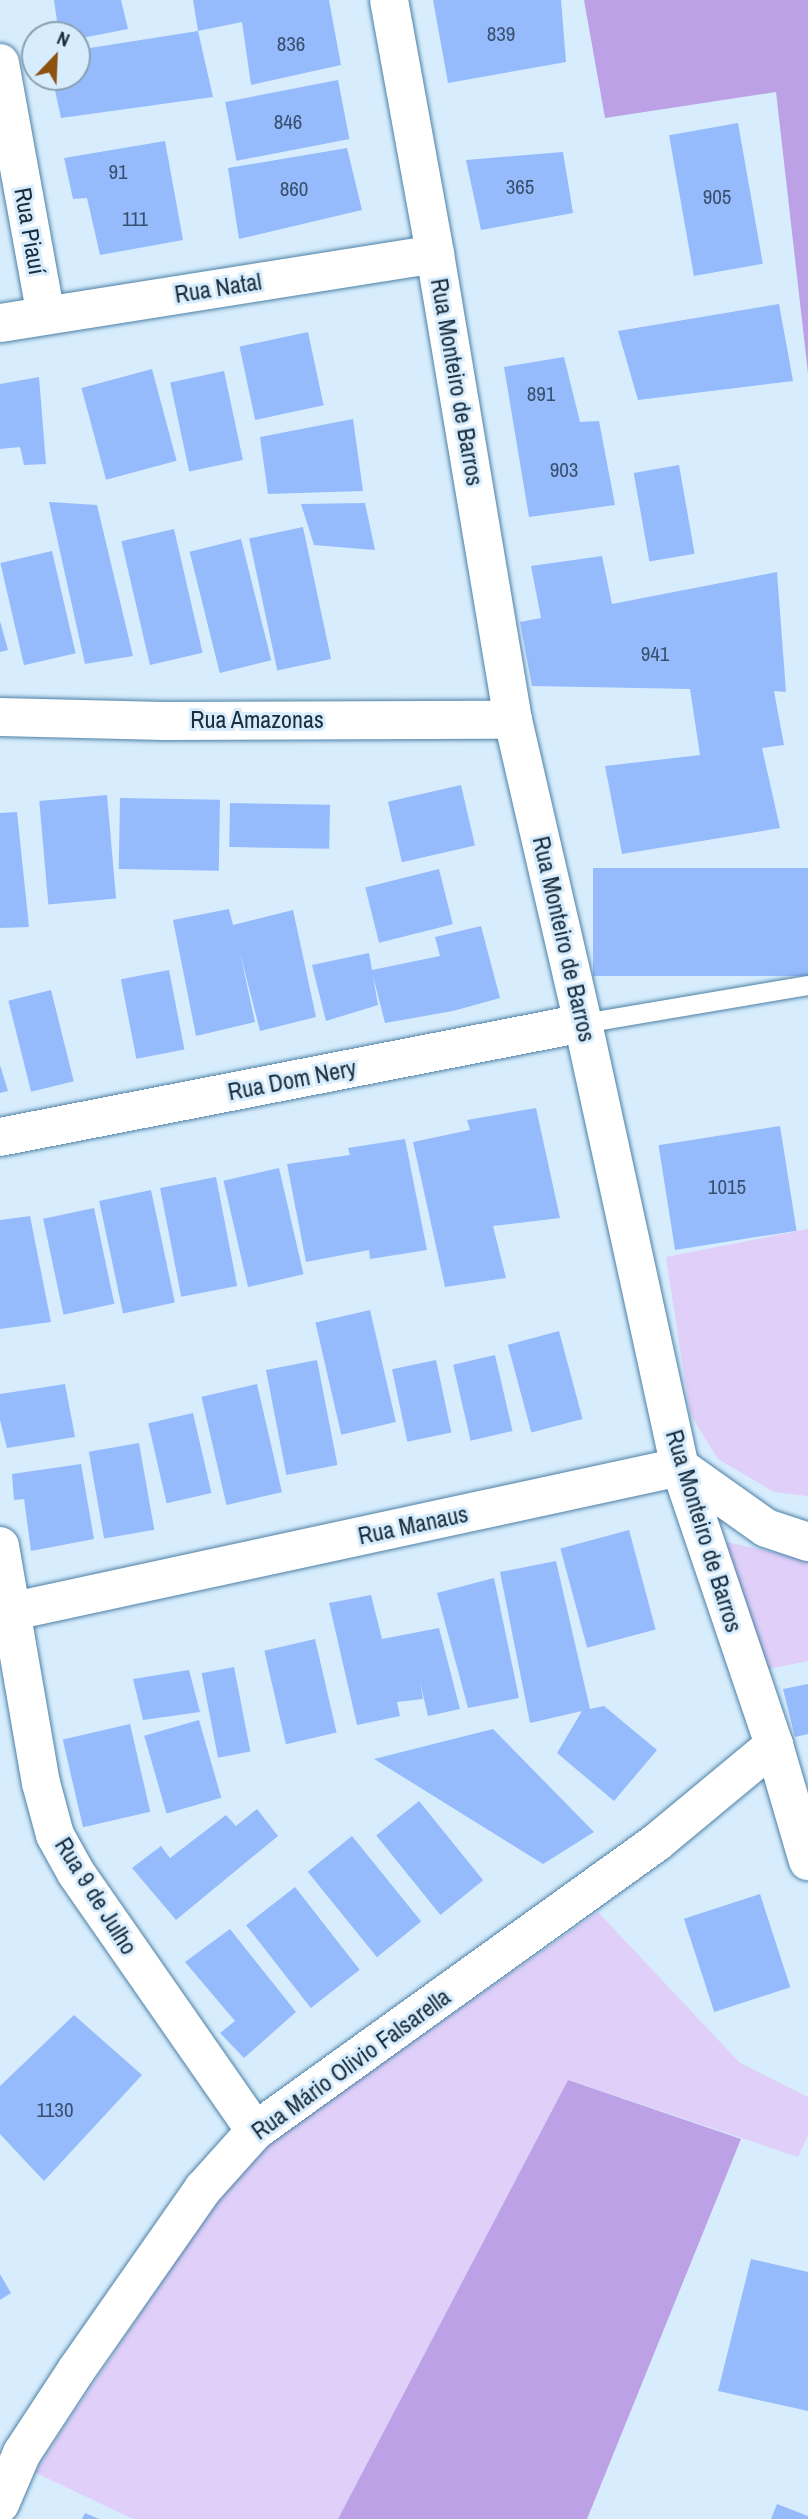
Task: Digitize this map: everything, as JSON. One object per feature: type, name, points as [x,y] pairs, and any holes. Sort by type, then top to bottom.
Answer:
[{"type":"street","name":"Rua Monteiro de Barros","points":[[389,0],[435,254],[513,720],[583,1023],[680,1467],[774,1745],[808,1861]]},
{"type":"street","name":"Rua Piauí","points":[[0,63],[46,316]]},
{"type":"street","name":"Rua Natal","points":[[0,323],[435,254]]},
{"type":"street","name":"Rua Amazonas","points":[[0,717],[164,721],[513,720]]},
{"type":"street","name":"Rua Dom Nery","points":[[0,1137],[583,1023]]},
{"type":"street","points":[[680,1467],[766,1528],[808,1542]]},
{"type":"street","name":"Rua Manaus","points":[[6,1612],[680,1467]]},
{"type":"street","name":"Rua 9 de Julho","points":[[0,1546],[6,1612],[41,1783],[55,1835],[76,1872],[255,2131]]},
{"type":"street","name":"Rua Mário Olivio Falsarella","points":[[0,2504],[11,2442],[203,2189],[255,2131],[657,1842],[774,1745]]},
{"type":"lane","points":[[583,1023],[808,985]]},
{"type":"shaded area","points":[[584,0],[808,0],[808,373],[776,92],[605,118]]},
{"type":"shaded area","points":[[808,1229],[808,1496],[774,1492],[718,1459],[690,1414],[666,1257]]},
{"type":"shaded area","points":[[722,1541],[808,1560],[808,1661],[763,1670]]},
{"type":"shaded area","points":[[598,1912],[739,2062],[808,2097],[808,2135],[798,2157],[568,2080],[338,2519],[133,2519],[34,2472],[219,2197],[250,2163],[278,2136]]},
{"type":"shaded area","points":[[568,2080],[741,2139],[587,2519],[338,2519]]},
{"type":"building","points":[[54,0],[121,0],[128,29],[91,36],[91,21],[57,21]]},
{"type":"building","points":[[193,0],[329,0],[341,65],[251,85],[242,22],[198,31]]},
{"type":"building","points":[[433,0],[561,0],[566,62],[448,83]]},
{"type":"building","points":[[198,31],[213,97],[61,118],[55,91],[91,91],[91,48]]},
{"type":"building","points":[[338,80],[349,139],[237,161],[225,102]]},
{"type":"building","points":[[738,123],[763,264],[694,276],[669,135]]},
{"type":"building","points":[[165,141],[183,240],[100,255],[87,198],[73,199],[64,158]]},
{"type":"building","points":[[347,148],[362,210],[239,239],[228,168]]},
{"type":"building","points":[[563,152],[573,213],[481,230],[466,160]]},
{"type":"building","points":[[779,304],[793,381],[638,400],[618,331]]},
{"type":"building","points":[[308,332],[324,405],[255,420],[240,347]]},
{"type":"building","points":[[564,357],[580,422],[599,421],[615,505],[529,517],[504,367]]},
{"type":"building","points":[[152,369],[177,461],[106,480],[81,388]]},
{"type":"building","points":[[224,371],[243,460],[189,471],[170,382]]},
{"type":"building","points":[[39,377],[46,464],[24,465],[20,447],[0,449],[0,384]]},
{"type":"building","points":[[353,419],[363,491],[268,494],[260,437]]},
{"type":"building","points":[[679,465],[695,554],[649,562],[634,473]]},
{"type":"building","points":[[49,502],[97,505],[133,656],[85,664]]},
{"type":"building","points":[[365,503],[375,550],[314,545],[301,504]]},
{"type":"building","points":[[303,527],[331,659],[277,670],[249,538]]},
{"type":"building","points":[[174,529],[203,653],[150,665],[121,541]]},
{"type":"building","points":[[241,539],[271,660],[220,673],[190,552]]},
{"type":"building","points":[[52,551],[76,653],[24,665],[0,563]]},
{"type":"building","points":[[602,556],[612,604],[777,572],[786,692],[774,691],[784,745],[762,748],[780,828],[622,854],[605,766],[700,755],[690,689],[532,686],[520,622],[541,618],[531,566]]},
{"type":"building","points":[[0,621],[8,650],[0,652]]},
{"type":"building","points":[[461,785],[475,845],[402,862],[388,802]]},
{"type":"building","points":[[107,795],[116,899],[48,905],[39,801]]},
{"type":"building","points":[[120,798],[220,800],[219,871],[119,869]]},
{"type":"building","points":[[230,803],[330,805],[329,849],[229,847]]},
{"type":"building","points":[[17,812],[29,927],[0,928],[0,813]]},
{"type":"building","points":[[593,868],[808,868],[808,976],[593,976]]},
{"type":"building","points":[[439,869],[453,924],[379,943],[365,887]]},
{"type":"building","points":[[229,909],[233,925],[293,910],[316,1017],[260,1031],[240,953],[255,1022],[196,1036],[173,920]]},
{"type":"building","points":[[481,926],[500,998],[453,1011],[385,1023],[373,976],[378,1005],[326,1021],[312,965],[369,953],[372,970],[440,956],[435,937]]},
{"type":"building","points":[[169,970],[184,1050],[136,1059],[121,979]]},
{"type":"building","points":[[51,990],[74,1081],[31,1092],[8,1001]]},
{"type":"building","points":[[0,1065],[8,1091],[0,1093]]},
{"type":"building","points":[[536,1108],[560,1218],[493,1226],[506,1278],[445,1287],[413,1142],[470,1130],[467,1120]]},
{"type":"building","points":[[780,1126],[797,1231],[675,1250],[659,1145]]},
{"type":"building","points":[[405,1139],[427,1250],[370,1259],[369,1250],[306,1262],[287,1164],[350,1155],[348,1148]]},
{"type":"building","points":[[279,1168],[304,1274],[248,1287],[223,1181]]},
{"type":"building","points":[[216,1177],[237,1286],[181,1297],[160,1188]]},
{"type":"building","points":[[151,1190],[175,1302],[123,1314],[99,1201]]},
{"type":"building","points":[[94,1208],[114,1304],[64,1315],[43,1219]]},
{"type":"building","points":[[30,1216],[51,1322],[0,1329],[0,1220]]},
{"type":"building","points":[[370,1310],[396,1422],[341,1435],[315,1323]]},
{"type":"building","points":[[559,1331],[583,1419],[531,1433],[508,1345]]},
{"type":"building","points":[[495,1355],[513,1431],[471,1441],[453,1365]]},
{"type":"building","points":[[317,1360],[337,1465],[286,1475],[266,1370]]},
{"type":"building","points":[[436,1360],[451,1432],[407,1442],[392,1369]]},
{"type":"building","points":[[65,1384],[75,1437],[7,1448],[0,1420],[0,1394]]},
{"type":"building","points":[[257,1384],[282,1492],[226,1505],[201,1397]]},
{"type":"building","points":[[193,1413],[211,1493],[167,1503],[148,1423]]},
{"type":"building","points":[[139,1443],[154,1530],[104,1539],[89,1452]]},
{"type":"building","points":[[81,1464],[94,1539],[31,1551],[24,1499],[14,1500],[12,1474]]},
{"type":"building","points":[[629,1530],[656,1629],[587,1648],[560,1548]]},
{"type":"building","points":[[556,1561],[590,1709],[604,1706],[657,1750],[614,1801],[557,1753],[582,1711],[530,1723],[500,1572]]},
{"type":"building","points":[[494,1578],[519,1698],[468,1708],[437,1593]]},
{"type":"building","points":[[371,1595],[382,1639],[439,1628],[460,1709],[428,1716],[420,1682],[423,1699],[397,1702],[400,1716],[357,1725],[329,1603]]},
{"type":"building","points":[[315,1639],[337,1733],[286,1744],[264,1651]]},
{"type":"building","points":[[234,1667],[250,1751],[218,1758],[202,1673]]},
{"type":"building","points":[[189,1670],[200,1712],[143,1720],[133,1679]]},
{"type":"building","points":[[808,1684],[808,1734],[795,1737],[783,1689]]},
{"type":"building","points":[[199,1720],[221,1798],[167,1814],[144,1736]]},
{"type":"building","points":[[130,1724],[150,1812],[83,1827],[63,1740]]},
{"type":"building","points":[[493,1729],[594,1832],[543,1864],[374,1759]]},
{"type":"building","points":[[419,1801],[483,1880],[440,1915],[376,1836]]},
{"type":"building","points":[[257,1809],[278,1836],[176,1920],[132,1868],[161,1846],[170,1858],[226,1815],[236,1826]]},
{"type":"building","points":[[352,1836],[421,1921],[377,1957],[308,1872]]},
{"type":"building","points":[[295,1887],[360,1970],[311,2008],[246,1925]]},
{"type":"building","points":[[760,1894],[790,1987],[714,2012],[684,1919]]},
{"type":"building","points":[[230,1929],[296,2012],[244,2058],[220,2033],[235,2021],[185,1962]]},
{"type":"building","points":[[74,2015],[142,2075],[44,2181],[0,2134],[0,2086]]},
{"type":"building","points":[[751,2259],[808,2272],[808,2411],[718,2391]]},
{"type":"building","points":[[0,2274],[11,2293],[0,2300]]},
{"type":"building","points":[[777,2504],[808,2516],[808,2519],[771,2519]]},
{"type":"building","points":[[85,2513],[99,2519],[82,2519]]}]
